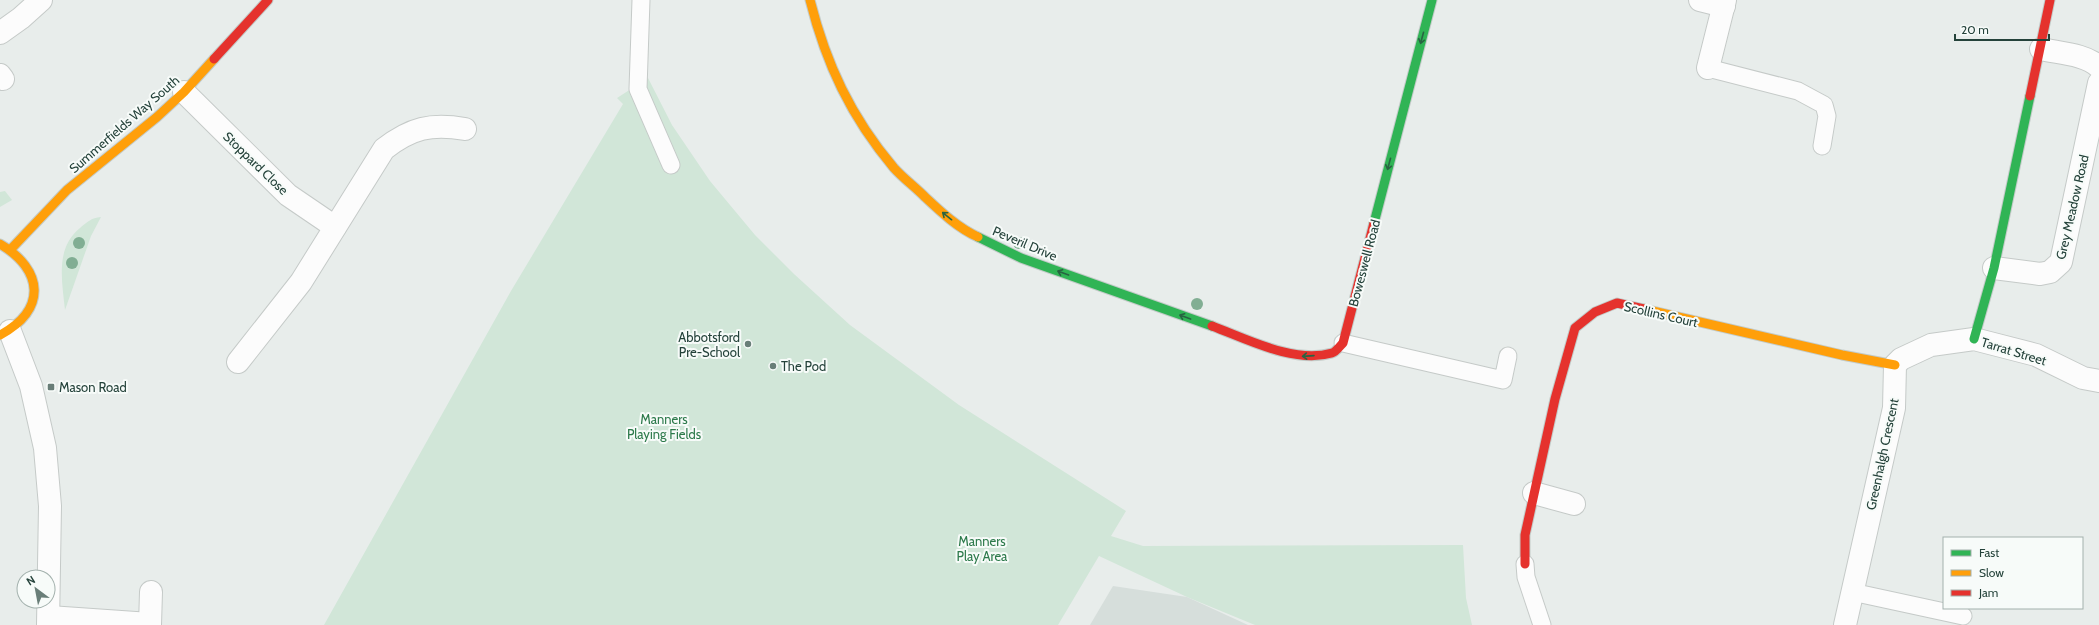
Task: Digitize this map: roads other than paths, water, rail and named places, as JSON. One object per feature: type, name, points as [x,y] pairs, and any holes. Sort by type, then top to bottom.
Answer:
[{"type":"street","points":[[0,33],[22,18],[41,0]]},
{"type":"street","name":"Summerfields Way South","points":[[11,249],[66,190],[157,117],[184,92],[268,0]]},
{"type":"street","name":"Peveril Drive","points":[[810,0],[820,40],[850,108],[894,168],[935,206],[967,232],[1021,258],[1287,354],[1302,356],[1333,353],[1343,342]]},
{"type":"street","name":"Boweswell Road","points":[[1343,342],[1432,0]]},
{"type":"street","points":[[1700,0],[1724,3],[1708,68]]},
{"type":"street","points":[[1895,365],[1905,356],[1931,345],[1974,339],[1994,268],[2041,49],[2050,0]]},
{"type":"street","points":[[2041,49],[2086,59],[2094,62],[2099,67]]},
{"type":"street","name":"Grey Meadow Road","points":[[1994,268],[2040,274],[2050,272],[2061,262],[2099,83]]},
{"type":"street","name":"Stoppard Close","points":[[184,92],[288,195],[335,227]]},
{"type":"street","points":[[238,362],[301,282],[384,149],[400,137],[421,128],[449,126],[465,129]]},
{"type":"street","points":[[0,244],[11,249],[26,262],[33,280],[33,300],[25,318],[5,333],[31,386],[45,448],[50,506],[48,621],[150,624],[151,592]]},
{"type":"street","name":"Scollins Court","points":[[1525,564],[1525,535],[1555,399],[1575,328],[1595,312],[1617,303],[1842,355],[1895,365]]},
{"type":"street","name":"Tarrat Street","points":[[1974,339],[2036,355],[2083,378],[2099,381]]},
{"type":"street","name":"Greenhalgh Crescent","points":[[1845,625],[1894,408],[1895,365]]},
{"type":"street","points":[[1534,493],[1574,504]]},
{"type":"lane","points":[[641,0],[638,89],[672,165]]},
{"type":"lane","points":[[1708,68],[1798,91],[1824,105],[1827,116],[1822,146]]},
{"type":"lane","points":[[1343,342],[1503,380],[1508,356]]},
{"type":"lane","points":[[1525,564],[1526,577],[1542,625]]},
{"type":"lane","points":[[1852,592],[1963,616]]},
{"type":"place","name":"Abbotsford Pre-School","points":[[748,344]]},
{"type":"place","name":"The Pod","points":[[773,366]]},
{"type":"place","name":"Mason Road","points":[[51,387]]},
{"type":"park label","name":"Manners Playing Fields","points":[[664,426]]},
{"type":"park label","name":"Manners Play Area","points":[[982,548]]}]
